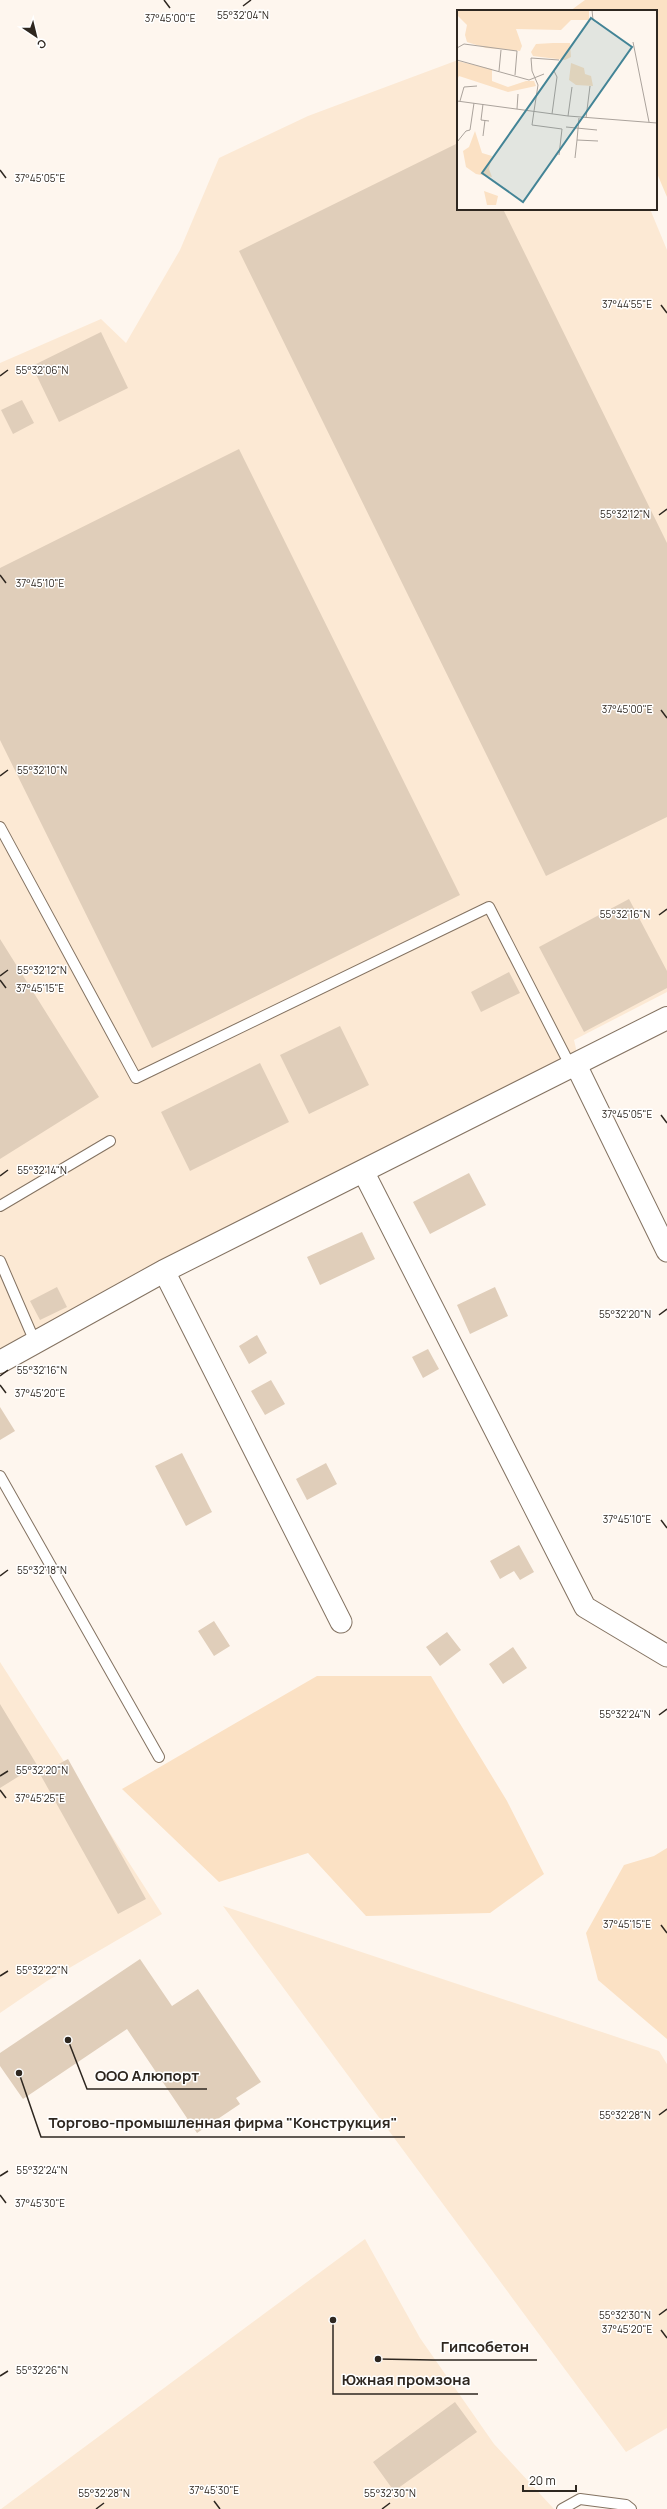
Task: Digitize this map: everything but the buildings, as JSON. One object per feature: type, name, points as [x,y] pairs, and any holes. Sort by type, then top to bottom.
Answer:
[{"type":"street","points":[[0,1362],[164,1271],[667,1018]]},
{"type":"street","points":[[573,1066],[667,1251]]},
{"type":"street","points":[[363,1171],[585,1607],[667,1656]]},
{"type":"street","points":[[164,1271],[341,1622]]},
{"type":"lane","points":[[0,827],[136,1078],[489,907],[573,1066]]},
{"type":"lane","points":[[0,1206],[110,1140]]},
{"type":"lane","points":[[0,1261],[35,1342]]},
{"type":"lane","points":[[0,1476],[158,1758]]},
{"type":"lane","points":[[562,2509],[580,2500],[626,2505],[631,2509]]},
{"type":"shaded area","points":[[585,0],[667,0],[667,197],[657,173],[657,10],[571,10]]},
{"type":"shaded area","points":[[457,60],[457,210],[650,210],[667,250],[667,992],[574,1040],[577,1053],[0,1352],[0,363],[101,319],[126,343],[180,250],[219,158],[308,116]]},
{"type":"shaded area","points":[[0,1662],[162,1914],[47,1981],[0,2013]]},
{"type":"shaded area","points":[[317,1676],[431,1676],[507,1801],[544,1874],[490,1913],[366,1916],[308,1853],[219,1882],[122,1789]]},
{"type":"shaded area","points":[[667,1848],[667,2039],[598,1980],[586,1933],[624,1865],[654,1856]]},
{"type":"shaded area","points":[[223,1906],[659,2051],[667,2064],[667,2428],[626,2452]]},
{"type":"shaded area","points":[[365,2239],[420,2338],[494,2444],[554,2509],[1,2509]]},
{"type":"place","name":"ООО Алюпорт","points":[[68,2040]]},
{"type":"place","name":"Торгово-промышленная фирма \"Конструкция\"","points":[[19,2073]]},
{"type":"place","name":"Южная промзона","points":[[333,2320]]},
{"type":"place","name":"Гипсобетон","points":[[378,2359]]}]
